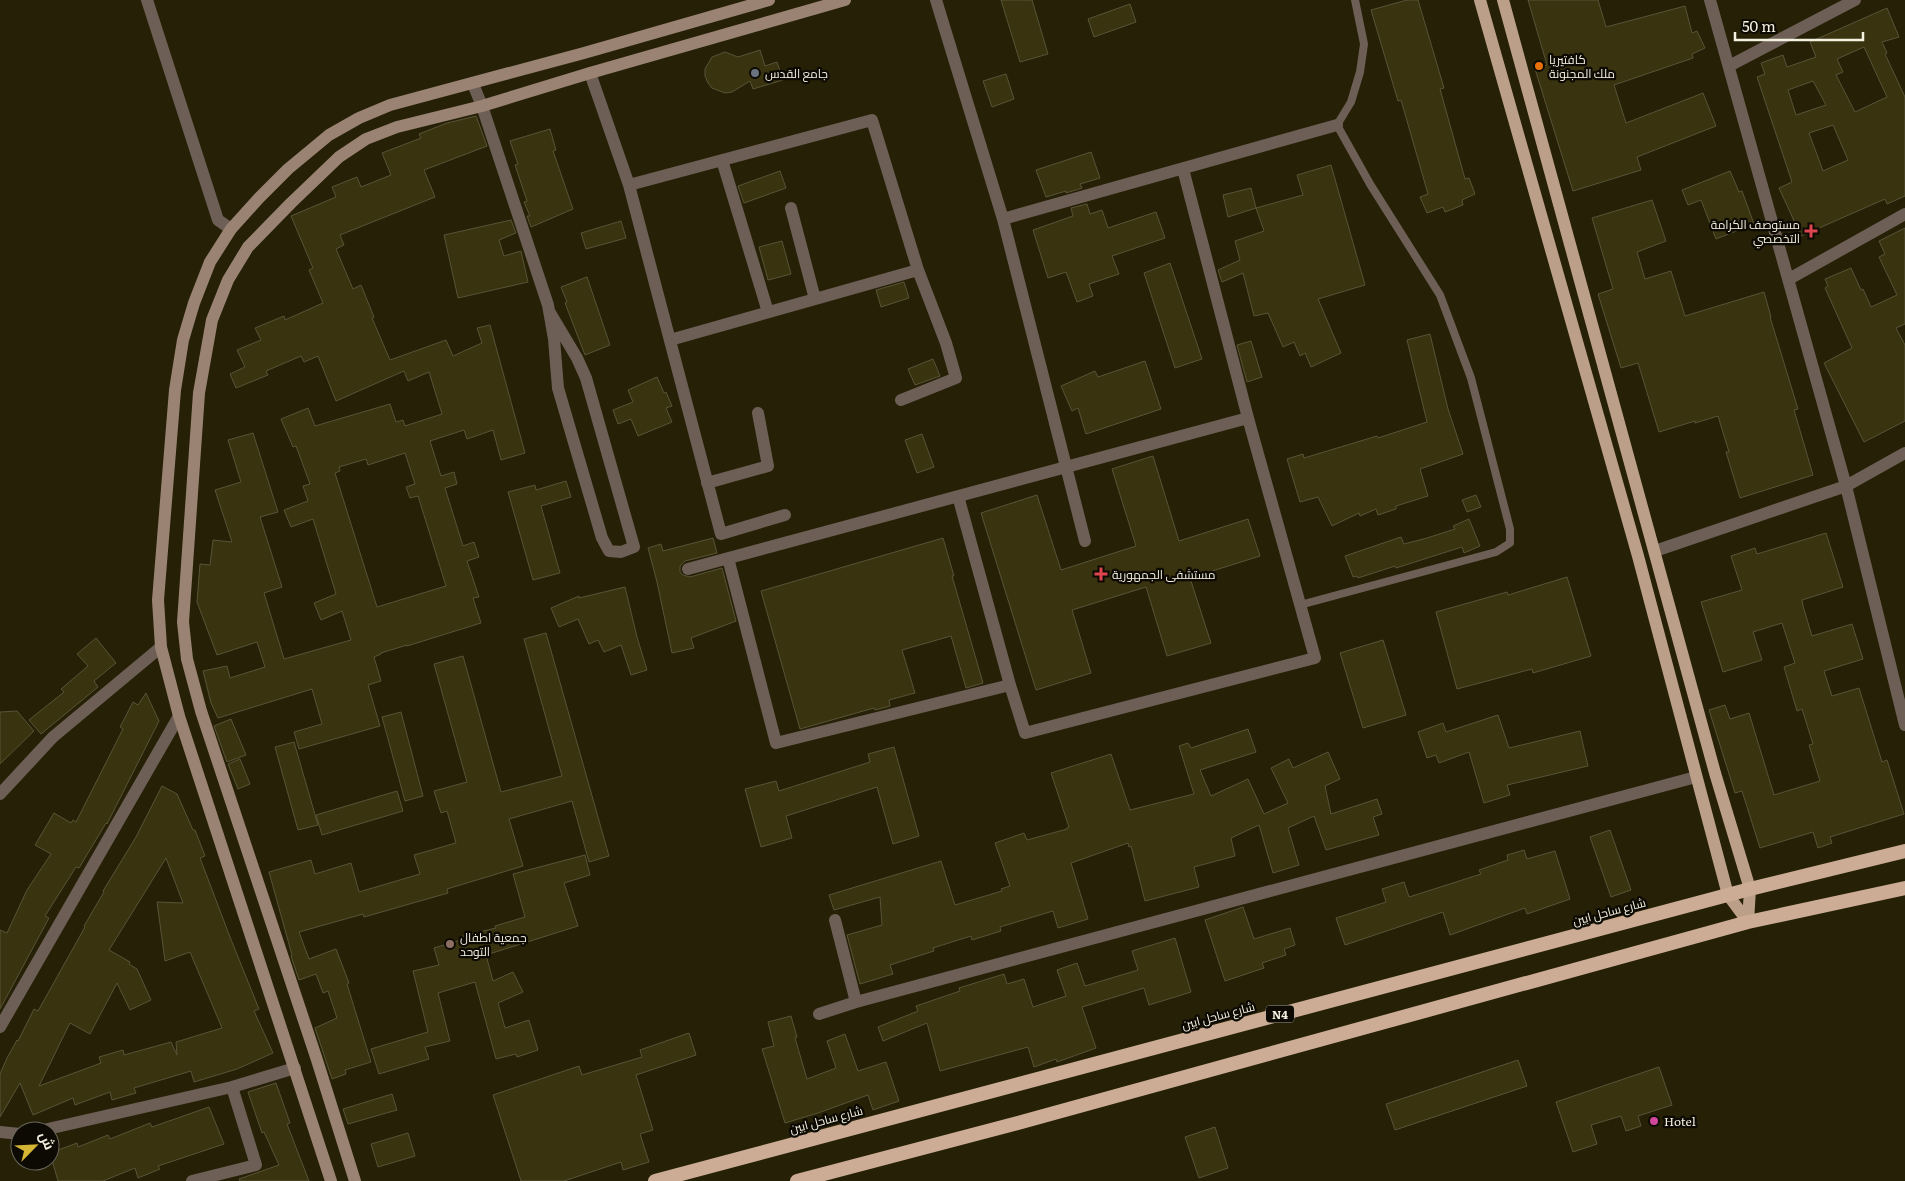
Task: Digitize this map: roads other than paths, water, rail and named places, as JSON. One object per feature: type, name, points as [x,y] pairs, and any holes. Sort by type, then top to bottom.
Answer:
[{"type":"highway","name":"شارع ساحل ابين","points":[[655,1181],[1750,889],[1905,850]]},
{"type":"highway","points":[[796,1181],[1014,1124],[1748,922],[1905,888]]},
{"type":"main road","points":[[331,1181],[178,716],[161,647],[158,600],[175,390],[183,340],[194,303],[210,262],[231,229],[258,198],[288,169],[329,135],[359,118],[390,105],[473,84],[769,0]]},
{"type":"main road","points":[[355,1181],[201,710],[187,660],[183,622],[201,384],[212,320],[228,280],[248,247],[290,203],[339,157],[366,139],[397,127],[482,106],[845,0]]},
{"type":"main road","points":[[1480,0],[1638,556],[1728,895],[1748,922]]},
{"type":"main road","points":[[1503,0],[1715,773],[1750,889],[1748,922]]},
{"type":"main road","points":[[1638,556],[1655,551]]},
{"type":"main road","points":[[1696,777],[1715,773]]},
{"type":"main road","points":[[295,1068],[317,1060]]},
{"type":"street","points":[[147,0],[218,220],[231,229]]},
{"type":"street","points":[[936,0],[1003,219],[1067,466],[1084,541]]},
{"type":"street","points":[[1710,0],[1846,486],[1905,726]]},
{"type":"street","points":[[1729,66],[1855,0]]},
{"type":"street","points":[[590,73],[629,185],[721,534],[785,515]]},
{"type":"street","points":[[473,84],[482,106],[549,311],[554,339],[558,388],[602,538],[609,551],[621,552],[634,547],[586,378],[577,358],[549,311]]},
{"type":"street","points":[[629,185],[872,120],[918,270],[946,343],[956,378],[901,400]]},
{"type":"street","points":[[1003,219],[1337,125]]},
{"type":"street","points":[[722,160],[768,312]]},
{"type":"street","points":[[958,496],[1025,733],[1315,658],[1248,418],[1183,169]]},
{"type":"street","points":[[791,208],[815,299]]},
{"type":"street","points":[[1788,279],[1905,214]]},
{"type":"street","points":[[670,340],[918,270]]},
{"type":"street","points":[[707,482],[768,466],[758,413]]},
{"type":"street","points":[[688,569],[1248,418]]},
{"type":"street","points":[[1655,551],[1846,486],[1905,453]]},
{"type":"street","points":[[728,558],[776,743],[1010,685]]},
{"type":"street","points":[[0,794],[53,737],[161,647]]},
{"type":"street","points":[[0,1027],[178,716]]},
{"type":"street","points":[[819,1014],[856,1002],[1696,777]]},
{"type":"street","points":[[835,920],[856,1002]]},
{"type":"street","points":[[60,1126],[232,1087],[295,1068]]},
{"type":"street","points":[[192,1181],[256,1166],[232,1087]]},
{"type":"lane","points":[[1300,605],[1496,552],[1510,544],[1510,529],[1471,378],[1440,295],[1370,184],[1337,125],[1351,102],[1360,72],[1364,44],[1356,0]]},
{"type":"place","name":"كافتيريا ملك المجنونة","points":[[1539,66]]},
{"type":"place","name":"جامع القدس","points":[[755,73]]},
{"type":"place","name":"مستوصف الكرامة التخصصي","points":[[1811,231]]},
{"type":"place","name":"مستشفى الجمهورية","points":[[1101,574]]},
{"type":"place","name":"جمعية اطفال التوحد","points":[[450,944]]},
{"type":"place","name":"Hotel","points":[[1654,1121]]}]
